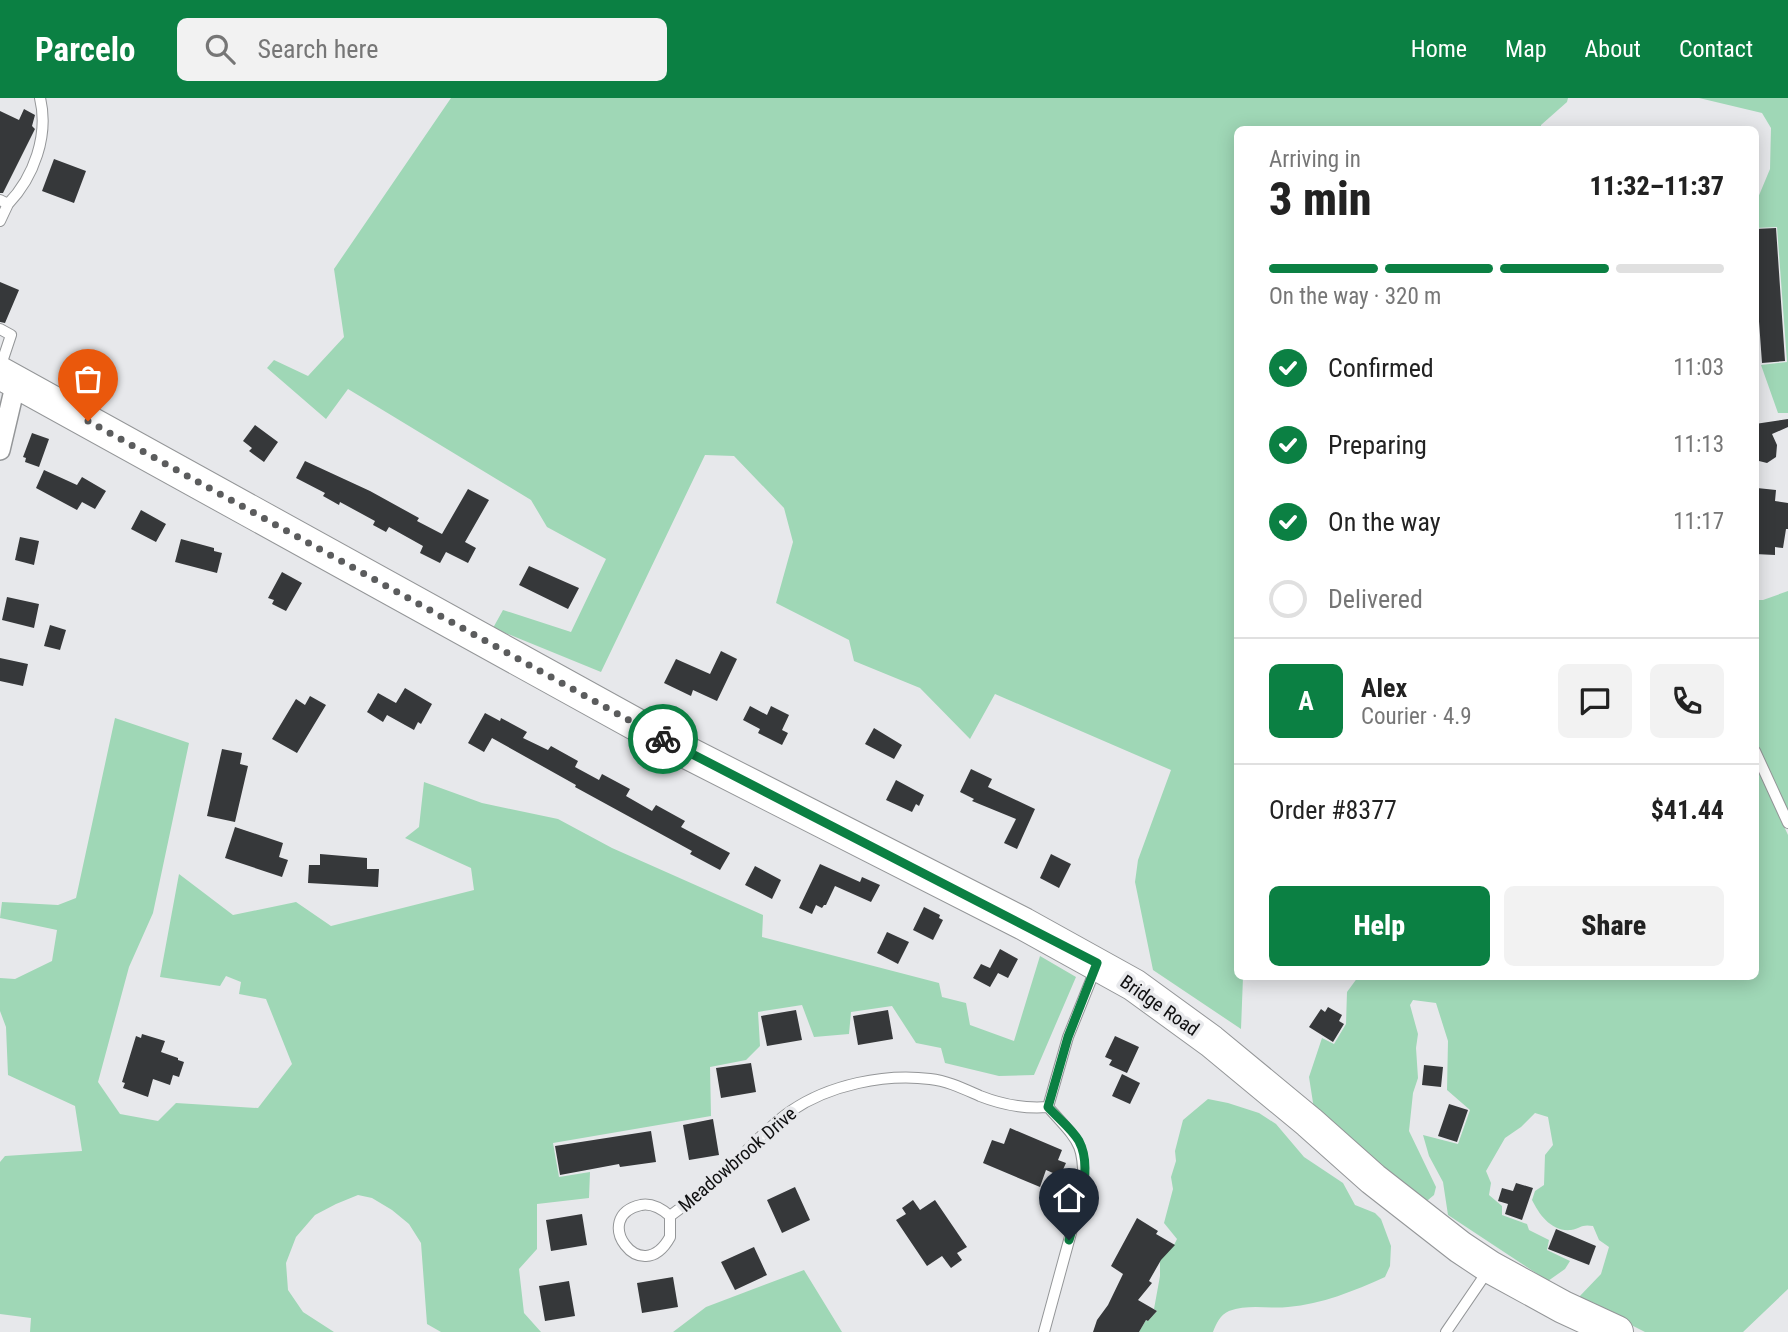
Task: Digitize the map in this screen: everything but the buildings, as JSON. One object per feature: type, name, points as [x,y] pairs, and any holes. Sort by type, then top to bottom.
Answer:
[{"type":"main road","name":"Bridge Road","points":[[5,374],[686,752],[1097,963],[1168,1008],[1211,1041],[1373,1179],[1490,1268],[1617,1332]]},
{"type":"street","points":[[0,450],[5,374]]},
{"type":"lane","points":[[0,221],[4,202],[22,190],[32,170],[42,127],[43,110],[40,98]]},
{"type":"lane","points":[[0,329],[11,335],[5,374]]},
{"type":"lane","points":[[1759,760],[1788,823]]},
{"type":"lane","points":[[1044,1332],[1083,1189],[1084,1176],[1079,1141],[1048,1107],[1068,1037],[1097,963]]},
{"type":"lane","name":"Meadowbrook Drive","points":[[670,1216],[722,1176],[790,1111],[807,1101],[851,1086],[887,1079],[933,1079],[1006,1105],[1048,1107]]},
{"type":"lane","name":"Meadowbrook Drive","points":[[647,1204],[670,1216],[670,1237],[657,1251],[639,1255],[624,1245],[619,1222],[628,1210],[647,1204]]},
{"type":"lane","points":[[1446,1332],[1490,1268]]},
{"type":"green space","points":[[451,98],[1568,98],[1541,126],[1234,126],[1234,980],[1243,980],[1241,1029],[1153,970],[1135,882],[1138,860],[1171,770],[995,694],[970,739],[920,688],[854,661],[849,640],[776,603],[793,542],[784,508],[734,456],[705,455],[601,672],[493,628],[503,610],[571,632],[606,559],[547,527],[531,500],[348,389],[326,419],[267,368],[274,360],[308,376],[344,337],[334,269]]},
{"type":"green space","points":[[1699,98],[1788,98],[1788,413],[1778,413],[1761,365],[1787,362],[1777,227],[1759,228],[1759,195],[1770,169],[1771,128],[1762,113]]},
{"type":"green space","points":[[1788,591],[1788,810],[1759,750],[1759,600]]},
{"type":"green space","points":[[115,718],[189,743],[153,913],[129,967],[98,1082],[120,1114],[158,1121],[176,1103],[258,1108],[292,1064],[266,999],[239,994],[241,982],[226,976],[220,986],[160,977],[179,874],[233,915],[296,902],[331,926],[474,890],[471,868],[405,838],[419,827],[424,782],[482,803],[558,819],[612,848],[763,915],[762,937],[939,983],[942,997],[966,1003],[970,1025],[1014,1041],[1040,956],[1076,977],[1034,1075],[999,1076],[945,1063],[941,1048],[916,1043],[892,1006],[851,1012],[849,1034],[814,1037],[802,1005],[758,1012],[760,1046],[746,1060],[710,1067],[711,1116],[553,1143],[559,1177],[590,1172],[589,1198],[537,1204],[537,1249],[519,1269],[524,1313],[541,1332],[441,1332],[427,1324],[421,1243],[409,1224],[392,1210],[372,1198],[358,1195],[315,1215],[296,1237],[286,1263],[288,1290],[303,1312],[334,1332],[30,1332],[31,1318],[0,1314],[0,1162],[5,1156],[82,1151],[75,1106],[8,1075],[6,1027],[0,1011],[0,978],[15,979],[52,961],[57,930],[0,918],[2,902],[58,905],[76,898]]},
{"type":"green space","points":[[1759,773],[1788,835],[1788,1289],[1743,1332],[1645,1332],[1578,1298],[1601,1274],[1609,1247],[1599,1240],[1593,1226],[1564,1230],[1552,1225],[1542,1216],[1532,1200],[1535,1191],[1544,1185],[1545,1155],[1553,1145],[1548,1117],[1535,1113],[1505,1138],[1486,1171],[1491,1183],[1489,1195],[1502,1206],[1502,1215],[1527,1224],[1529,1230],[1549,1240],[1547,1250],[1570,1261],[1565,1269],[1548,1281],[1448,1215],[1443,1182],[1429,1156],[1423,1135],[1458,1144],[1470,1110],[1447,1090],[1448,1041],[1436,1003],[1413,1000],[1410,1005],[1418,1034],[1418,1078],[1413,1093],[1409,1131],[1436,1187],[1434,1195],[1428,1200],[1421,1200],[1314,1109],[1309,1077],[1322,1038],[1334,1044],[1346,1024],[1347,992],[1356,980],[1759,980]]},
{"type":"green space","points":[[1208,1099],[1259,1113],[1276,1124],[1304,1157],[1343,1183],[1355,1205],[1375,1213],[1381,1219],[1391,1246],[1390,1266],[1385,1277],[1350,1292],[1313,1303],[1229,1311],[1221,1317],[1213,1332],[1139,1332],[1146,1320],[1157,1311],[1154,1309],[1160,1260],[1177,1239],[1164,1223],[1173,1189],[1171,1177],[1183,1120]]},
{"type":"green space","points":[[804,1270],[842,1332],[673,1332],[706,1307]]},
{"type":"way so far","points":[[88,421],[663,739]]},
{"type":"route","points":[[663,739],[1097,963],[1068,1037],[1048,1107],[1079,1141],[1084,1166],[1083,1189],[1069,1240]]}]
